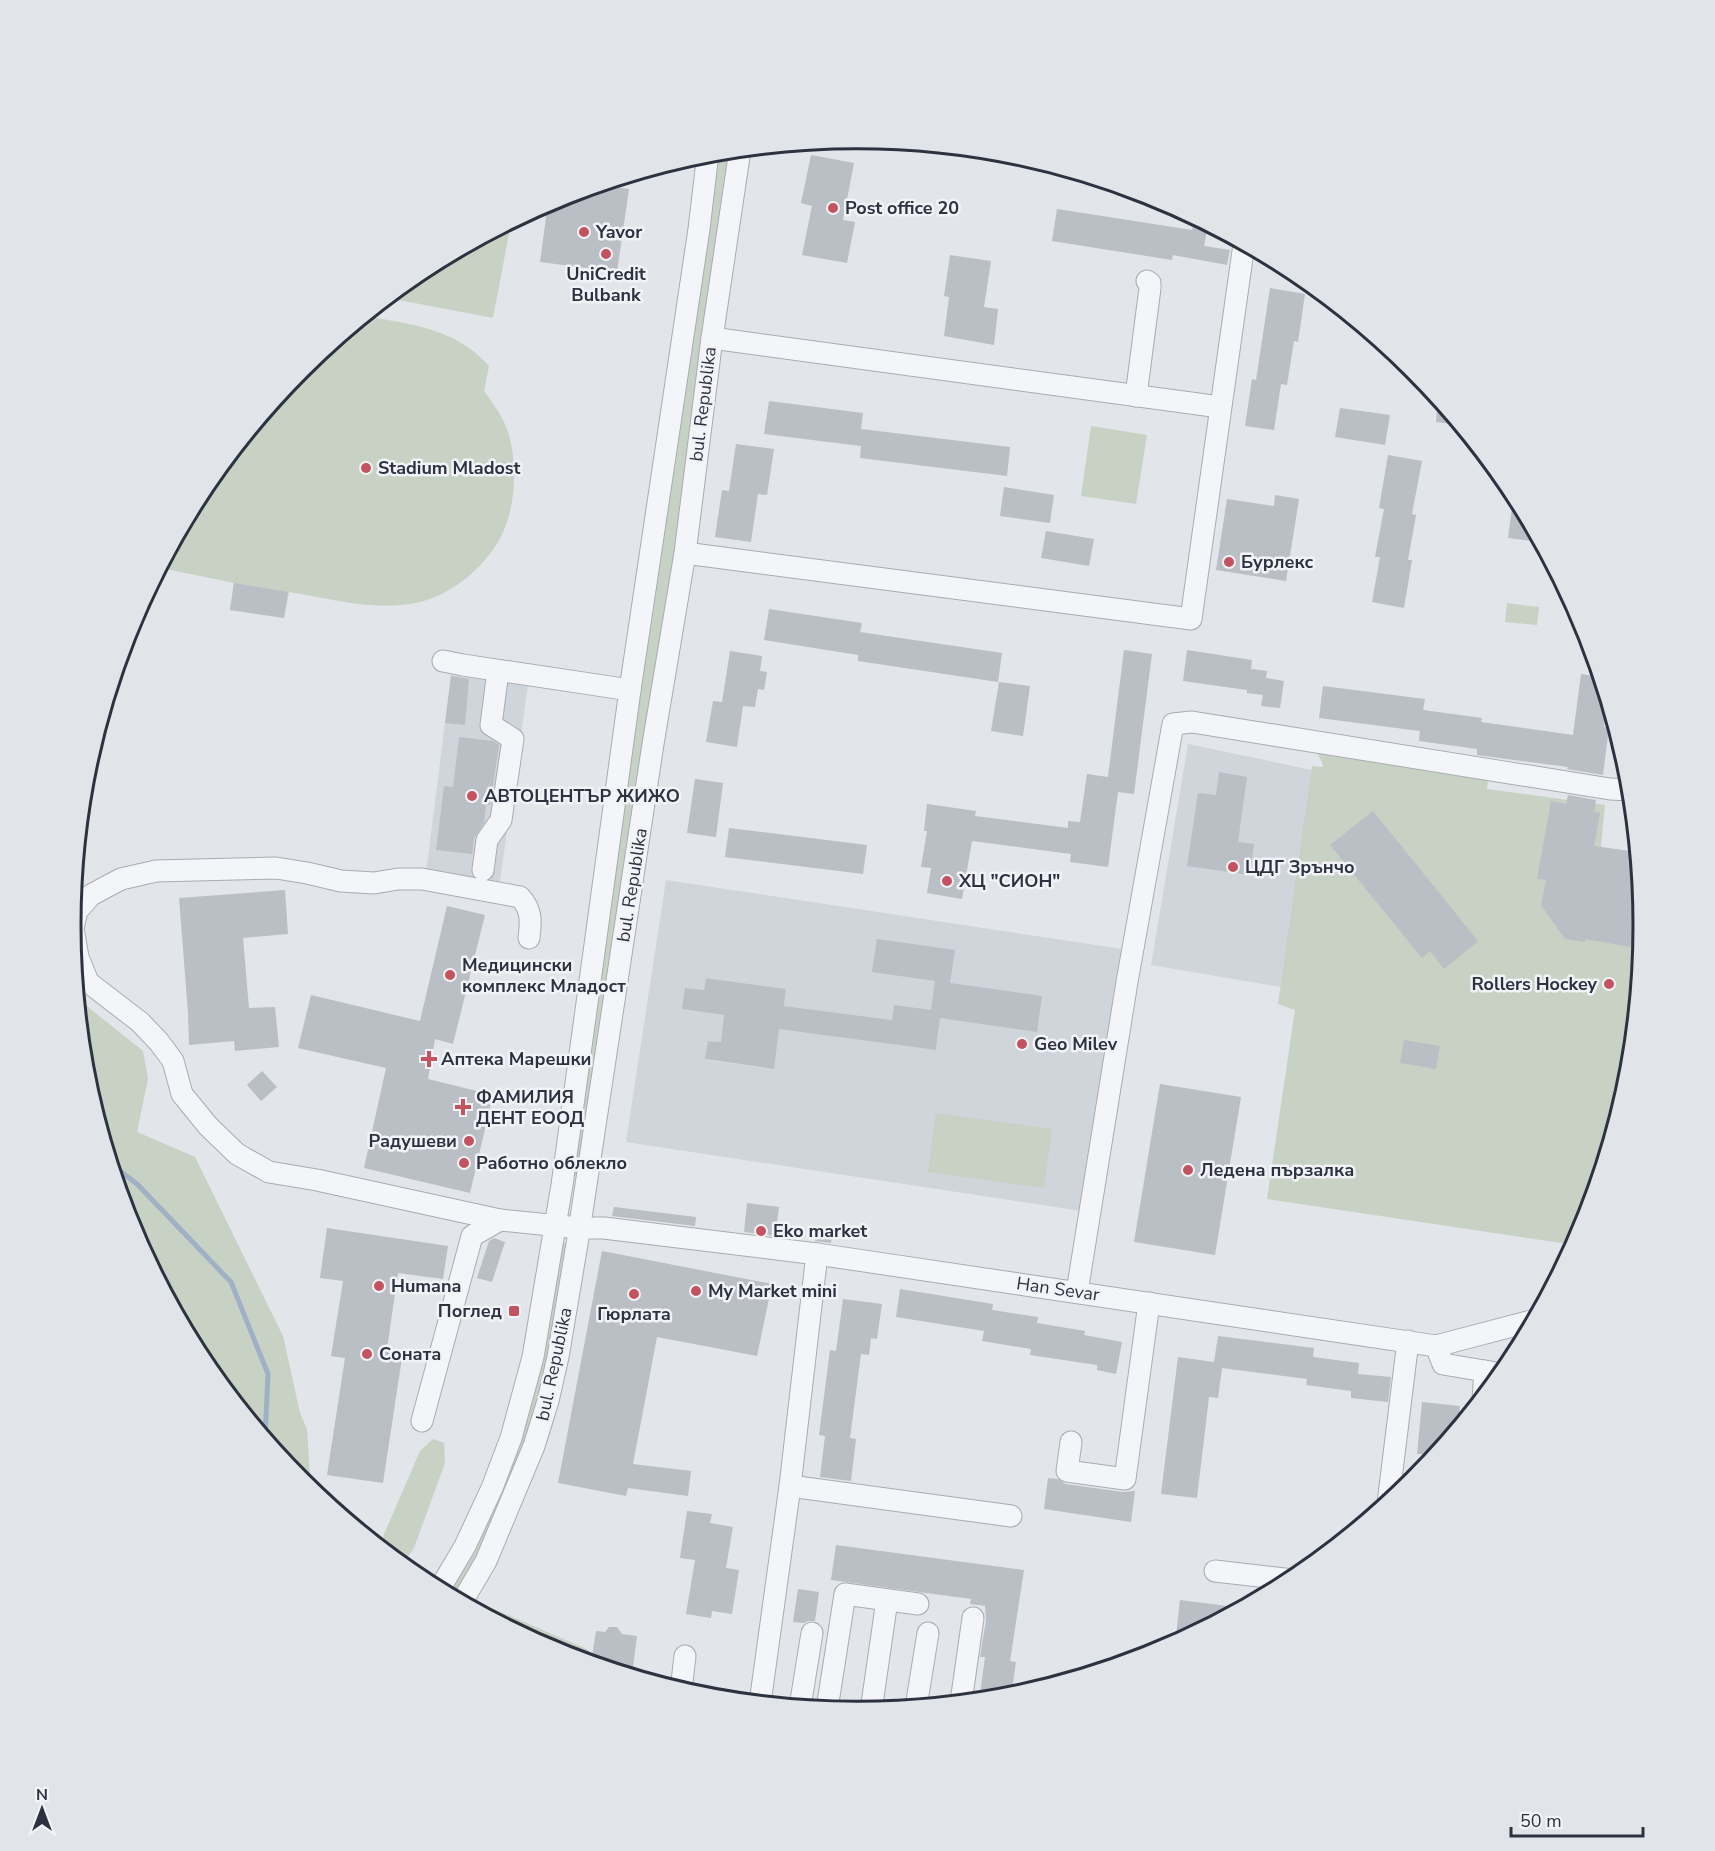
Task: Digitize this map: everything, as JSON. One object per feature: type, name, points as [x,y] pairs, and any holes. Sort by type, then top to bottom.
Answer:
[{"type":"street","name":"bul. Republika","points":[[466,1596],[486,1561],[538,1435],[558,1357],[653,744],[685,553],[712,338],[739,159]]},
{"type":"street","name":"bul. Republika","points":[[444,1582],[465,1546],[492,1488],[511,1438],[533,1357],[556,1224],[630,690],[707,164]]},
{"type":"street","points":[[685,553],[1191,619],[1243,251]]},
{"type":"street","points":[[1136,396],[1150,288],[1150,283],[1147,281]]},
{"type":"street","points":[[712,338],[1220,407]]},
{"type":"street","points":[[456,660],[498,671],[630,690]]},
{"type":"street","points":[[483,870],[487,840],[501,820],[513,739],[491,725],[498,671]]},
{"type":"street","points":[[1077,1292],[1127,982],[1173,724],[1192,722],[1621,789]]},
{"type":"street","name":"Han Sevar","points":[[82,906],[91,895],[121,879],[156,871],[276,868],[341,881],[374,883],[398,879],[422,879],[519,897],[528,906],[531,919],[529,938]]},
{"type":"street","name":"Han Sevar","points":[[83,970],[87,982],[140,1022],[159,1042],[173,1061],[182,1094],[207,1126],[237,1154],[269,1172],[500,1220],[579,1228],[604,1228],[817,1254],[1436,1346],[1525,1322]]},
{"type":"street","points":[[422,1421],[472,1236],[500,1220]]},
{"type":"street","points":[[760,1695],[790,1486],[817,1254]]},
{"type":"street","points":[[1071,1442],[1067,1471],[1125,1479],[1149,1303]]},
{"type":"street","points":[[1390,1491],[1408,1341]]},
{"type":"street","points":[[1436,1346],[1443,1364],[1492,1373]]},
{"type":"street","points":[[790,1486],[1011,1516]]},
{"type":"street","points":[[1215,1571],[1278,1578]]},
{"type":"street","points":[[828,1701],[845,1594],[918,1604]]},
{"type":"street","points":[[872,1701],[887,1600]]},
{"type":"street","points":[[962,1695],[973,1618]]},
{"type":"street","points":[[801,1699],[812,1633]]},
{"type":"street","points":[[917,1699],[928,1633]]},
{"type":"street","points":[[682,1682],[685,1656]]},
{"type":"shaded area","points":[[451,675],[528,685],[499,887],[426,874]]},
{"type":"shaded area","name":"ЦДГ Зрънчо","points":[[1188,744],[1312,770],[1281,987],[1151,965]]},
{"type":"shaded area","name":"Geo Milev","points":[[666,880],[1122,949],[1082,1211],[626,1142]],"holes":[[[706,978],[786,989],[784,1006],[892,1020],[894,1005],[939,1030],[936,1050],[749,1024],[774,1069],[706,1060],[708,1041],[721,1042],[724,1015],[683,1009],[685,988],[704,990]]]},
{"type":"green space","points":[[739,159],[587,1179],[564,1172],[706,164]]},
{"type":"green space","points":[[509,231],[493,318],[398,300],[469,253]]},
{"type":"green space","name":"Stadium Mladost","points":[[375,318],[416,326],[448,336],[463,344],[489,366],[484,391],[500,414],[509,434],[514,461],[513,490],[508,518],[498,542],[470,575],[433,598],[404,605],[371,605],[289,592],[284,618],[230,610],[234,583],[168,569],[212,494],[241,453],[308,376],[346,342]]},
{"type":"green space","points":[[1091,426],[1147,435],[1136,504],[1081,496]]},
{"type":"green space","points":[[1507,603],[1539,607],[1537,625],[1505,622]]},
{"type":"green space","points":[[1314,747],[1489,769],[1487,789],[1605,805],[1598,877],[1632,881],[1634,925],[1632,976],[1619,1077],[1608,1126],[1593,1175],[1566,1244],[1267,1199],[1295,1010],[1278,1004],[1312,766],[1323,767]]},
{"type":"green space","points":[[86,1005],[143,1051],[148,1079],[137,1132],[195,1157],[283,1336],[300,1413],[307,1429],[310,1477],[241,1398],[185,1314],[161,1269],[140,1223],[107,1126],[96,1077]]},
{"type":"green space","points":[[936,1113],[1052,1129],[1044,1188],[928,1172]]},
{"type":"green space","points":[[553,1242],[577,1244],[558,1357],[466,1596],[443,1582],[492,1488]]},
{"type":"green space","points":[[433,1439],[444,1443],[445,1463],[414,1548],[407,1558],[382,1539],[420,1451]]},
{"type":"green space","points":[[472,1600],[589,1650],[588,1654],[560,1643]]},
{"type":"building","points":[[811,155],[854,163],[843,220],[855,222],[847,263],[802,255],[812,206],[801,203]]},
{"type":"building","name":"Yavor","points":[[617,187],[629,189],[617,272],[540,262],[546,214]]},
{"type":"building","points":[[1057,209],[1192,230],[1193,225],[1207,232],[1204,246],[1230,250],[1227,265],[1173,255],[1172,260],[1052,241]]},
{"type":"building","points":[[950,255],[991,261],[984,307],[998,309],[994,345],[944,336],[949,297],[944,296]]},
{"type":"building","points":[[1270,288],[1305,294],[1298,342],[1294,341],[1287,385],[1281,384],[1274,430],[1245,426],[1252,379],[1256,380]]},
{"type":"building","points":[[769,401],[863,413],[861,429],[1010,447],[1007,476],[860,458],[861,446],[764,434]]},
{"type":"building","points":[[1340,408],[1390,415],[1385,445],[1335,437]]},
{"type":"building","points":[[1437,410],[1449,424],[1436,422]]},
{"type":"building","points":[[736,444],[774,449],[767,495],[758,494],[751,542],[715,537],[722,490],[729,491]]},
{"type":"building","points":[[1388,455],[1422,461],[1412,514],[1416,515],[1408,560],[1412,560],[1404,608],[1372,602],[1380,557],[1375,557],[1384,509],[1379,508]]},
{"type":"building","points":[[1004,487],[1054,495],[1050,523],[1000,516]]},
{"type":"building","points":[[1275,495],[1299,499],[1286,581],[1216,570],[1227,499],[1274,506]]},
{"type":"building","points":[[1512,508],[1532,541],[1508,538]]},
{"type":"building","points":[[1046,531],[1094,539],[1089,566],[1041,558]]},
{"type":"building","points":[[234,583],[288,592],[284,618],[230,610]]},
{"type":"building","points":[[769,609],[862,623],[860,632],[1002,653],[998,682],[858,661],[858,655],[764,640]]},
{"type":"building","points":[[1124,650],[1152,654],[1134,794],[1118,792],[1108,867],[1070,862],[1071,854],[972,841],[962,899],[927,893],[931,868],[921,867],[927,831],[924,831],[927,804],[976,811],[975,816],[1068,828],[1068,821],[1080,822],[1087,774],[1108,777]]},
{"type":"building","points":[[1187,650],[1252,660],[1251,669],[1267,671],[1266,678],[1284,681],[1280,708],[1261,706],[1263,695],[1247,693],[1247,690],[1183,681]]},
{"type":"building","points":[[730,651],[762,656],[760,671],[767,672],[764,690],[758,689],[755,707],[743,706],[737,747],[706,742],[713,701],[722,702]]},
{"type":"building","points":[[1581,674],[1593,676],[1605,716],[1604,727],[1609,729],[1603,775],[1567,769],[1568,767],[1477,755],[1477,749],[1419,741],[1420,731],[1319,718],[1323,686],[1425,699],[1423,710],[1482,718],[1481,722],[1573,735]]},
{"type":"building","points":[[451,676],[469,679],[465,725],[445,723]]},
{"type":"building","points":[[999,682],[1030,686],[1023,736],[991,731]]},
{"type":"building","name":"АВТОЦЕНТЪР ЖИЖО","points":[[459,737],[493,741],[499,745],[490,805],[486,805],[484,823],[474,838],[472,854],[436,850],[444,786],[453,787]]},
{"type":"building","points":[[1219,772],[1247,777],[1238,842],[1254,844],[1250,875],[1187,866],[1198,793],[1216,795]]},
{"type":"building","points":[[695,779],[723,783],[716,837],[687,833]]},
{"type":"building","points":[[1568,795],[1596,800],[1594,812],[1600,813],[1594,846],[1630,851],[1633,947],[1585,939],[1585,942],[1565,939],[1541,905],[1546,880],[1537,879],[1551,801],[1566,804]]},
{"type":"building","points":[[1373,811],[1478,941],[1444,969],[1430,951],[1422,958],[1330,845]]},
{"type":"building","points":[[729,828],[867,845],[863,874],[725,857]]},
{"type":"building","points":[[285,890],[288,934],[243,938],[249,1008],[275,1007],[279,1047],[235,1051],[234,1041],[189,1045],[179,898]]},
{"type":"building","points":[[447,906],[485,915],[453,1044],[435,1039],[428,1079],[493,1095],[470,1193],[364,1168],[386,1068],[298,1048],[311,995],[420,1021]]},
{"type":"building","points":[[877,939],[955,950],[950,983],[1042,996],[1037,1032],[940,1018],[936,1050],[779,1029],[774,1069],[705,1059],[708,1041],[721,1042],[724,1015],[682,1009],[685,988],[704,990],[706,978],[786,989],[784,1006],[892,1020],[894,1005],[931,1010],[935,981],[872,972]]},
{"type":"building","points":[[1404,1040],[1440,1046],[1436,1069],[1400,1063]]},
{"type":"building","points":[[262,1071],[277,1087],[261,1101],[247,1085]]},
{"type":"building","name":"Ледена пързалка","points":[[1160,1084],[1241,1097],[1215,1255],[1134,1242]]},
{"type":"building","points":[[747,1203],[779,1207],[775,1236],[744,1232]]},
{"type":"building","points":[[614,1207],[696,1217],[695,1226],[612,1216]]},
{"type":"building","name":"Соната","points":[[327,1228],[448,1246],[443,1279],[398,1273],[387,1349],[403,1351],[383,1483],[327,1475],[345,1358],[331,1356],[343,1281],[320,1278]]},
{"type":"building","points":[[817,1230],[833,1232],[831,1243],[815,1241]]},
{"type":"building","points":[[494,1238],[505,1242],[492,1282],[477,1278],[489,1241]]},
{"type":"building","points":[[602,1251],[772,1284],[757,1356],[657,1337],[633,1464],[691,1471],[688,1496],[628,1488],[626,1496],[558,1483]]},
{"type":"building","points":[[900,1289],[993,1304],[992,1310],[1038,1317],[1037,1323],[1085,1331],[1084,1335],[1122,1342],[1116,1374],[1097,1370],[1097,1365],[1030,1355],[1031,1349],[982,1341],[984,1331],[896,1317]]},
{"type":"building","points":[[843,1299],[882,1304],[877,1339],[871,1338],[869,1355],[861,1354],[850,1438],[856,1439],[851,1481],[820,1477],[825,1436],[819,1435],[830,1350],[836,1351]]},
{"type":"building","points":[[1218,1336],[1314,1348],[1313,1357],[1359,1363],[1358,1374],[1391,1377],[1388,1402],[1351,1398],[1351,1391],[1306,1385],[1307,1379],[1222,1368],[1218,1398],[1209,1397],[1197,1498],[1161,1494],[1178,1357],[1214,1362]]},
{"type":"building","points":[[1422,1402],[1460,1406],[1459,1416],[1424,1456],[1424,1454],[1417,1454]]},
{"type":"building","points":[[1048,1478],[1058,1479],[1065,1484],[1123,1492],[1135,1491],[1131,1522],[1044,1509]]},
{"type":"building","points":[[687,1511],[712,1514],[710,1523],[733,1527],[726,1568],[739,1570],[732,1614],[712,1611],[711,1618],[686,1614],[695,1560],[680,1558]]},
{"type":"building","points":[[836,1545],[1024,1570],[1010,1661],[1016,1662],[1013,1686],[980,1692],[985,1657],[980,1657],[986,1620],[985,1606],[970,1604],[971,1599],[831,1580]]},
{"type":"building","points":[[798,1589],[819,1592],[815,1621],[793,1622]]},
{"type":"building","points":[[1180,1600],[1230,1606],[1201,1622],[1176,1633]]},
{"type":"building","points":[[609,1627],[617,1627],[622,1634],[637,1636],[633,1669],[592,1655],[596,1631],[605,1632]]},
{"type":"waterway","points":[[121,1172],[137,1184],[231,1282],[268,1374],[266,1427]]},
{"type":"place","name":"Post office 20","points":[[833,208]]},
{"type":"place","name":"Yavor","points":[[584,232]]},
{"type":"place","name":"UniCredit Bulbank","points":[[606,254]]},
{"type":"place","name":"Stadium Mladost","points":[[366,468]]},
{"type":"place","name":"Бурлекс","points":[[1229,562]]},
{"type":"place","name":"АВТОЦЕНТЪР ЖИЖО","points":[[472,796]]},
{"type":"place","name":"ЦДГ Зрънчо","points":[[1233,867]]},
{"type":"place","name":"ХЦ \"СИОН\"","points":[[947,881]]},
{"type":"place","name":"Медицински комплекс Младост","points":[[450,975]]},
{"type":"place","name":"Rollers Hockey","points":[[1609,984]]},
{"type":"place","name":"Geo Milev","points":[[1022,1044]]},
{"type":"place","name":"Аптека Марешки","points":[[429,1059]]},
{"type":"place","name":"ФАМИЛИЯ ДЕНТ ЕООД","points":[[463,1107]]},
{"type":"place","name":"Радушеви","points":[[469,1141]]},
{"type":"place","name":"Работно облекло","points":[[464,1163]]},
{"type":"place","name":"Ледена пързалка","points":[[1188,1170]]},
{"type":"place","name":"Eko market","points":[[761,1231]]},
{"type":"place","name":"Humana","points":[[379,1286]]},
{"type":"place","name":"My Market mini","points":[[696,1291]]},
{"type":"place","name":"Гюрлата","points":[[634,1294]]},
{"type":"place","name":"Поглед","points":[[514,1311]]},
{"type":"place","name":"Соната","points":[[367,1354]]}]
